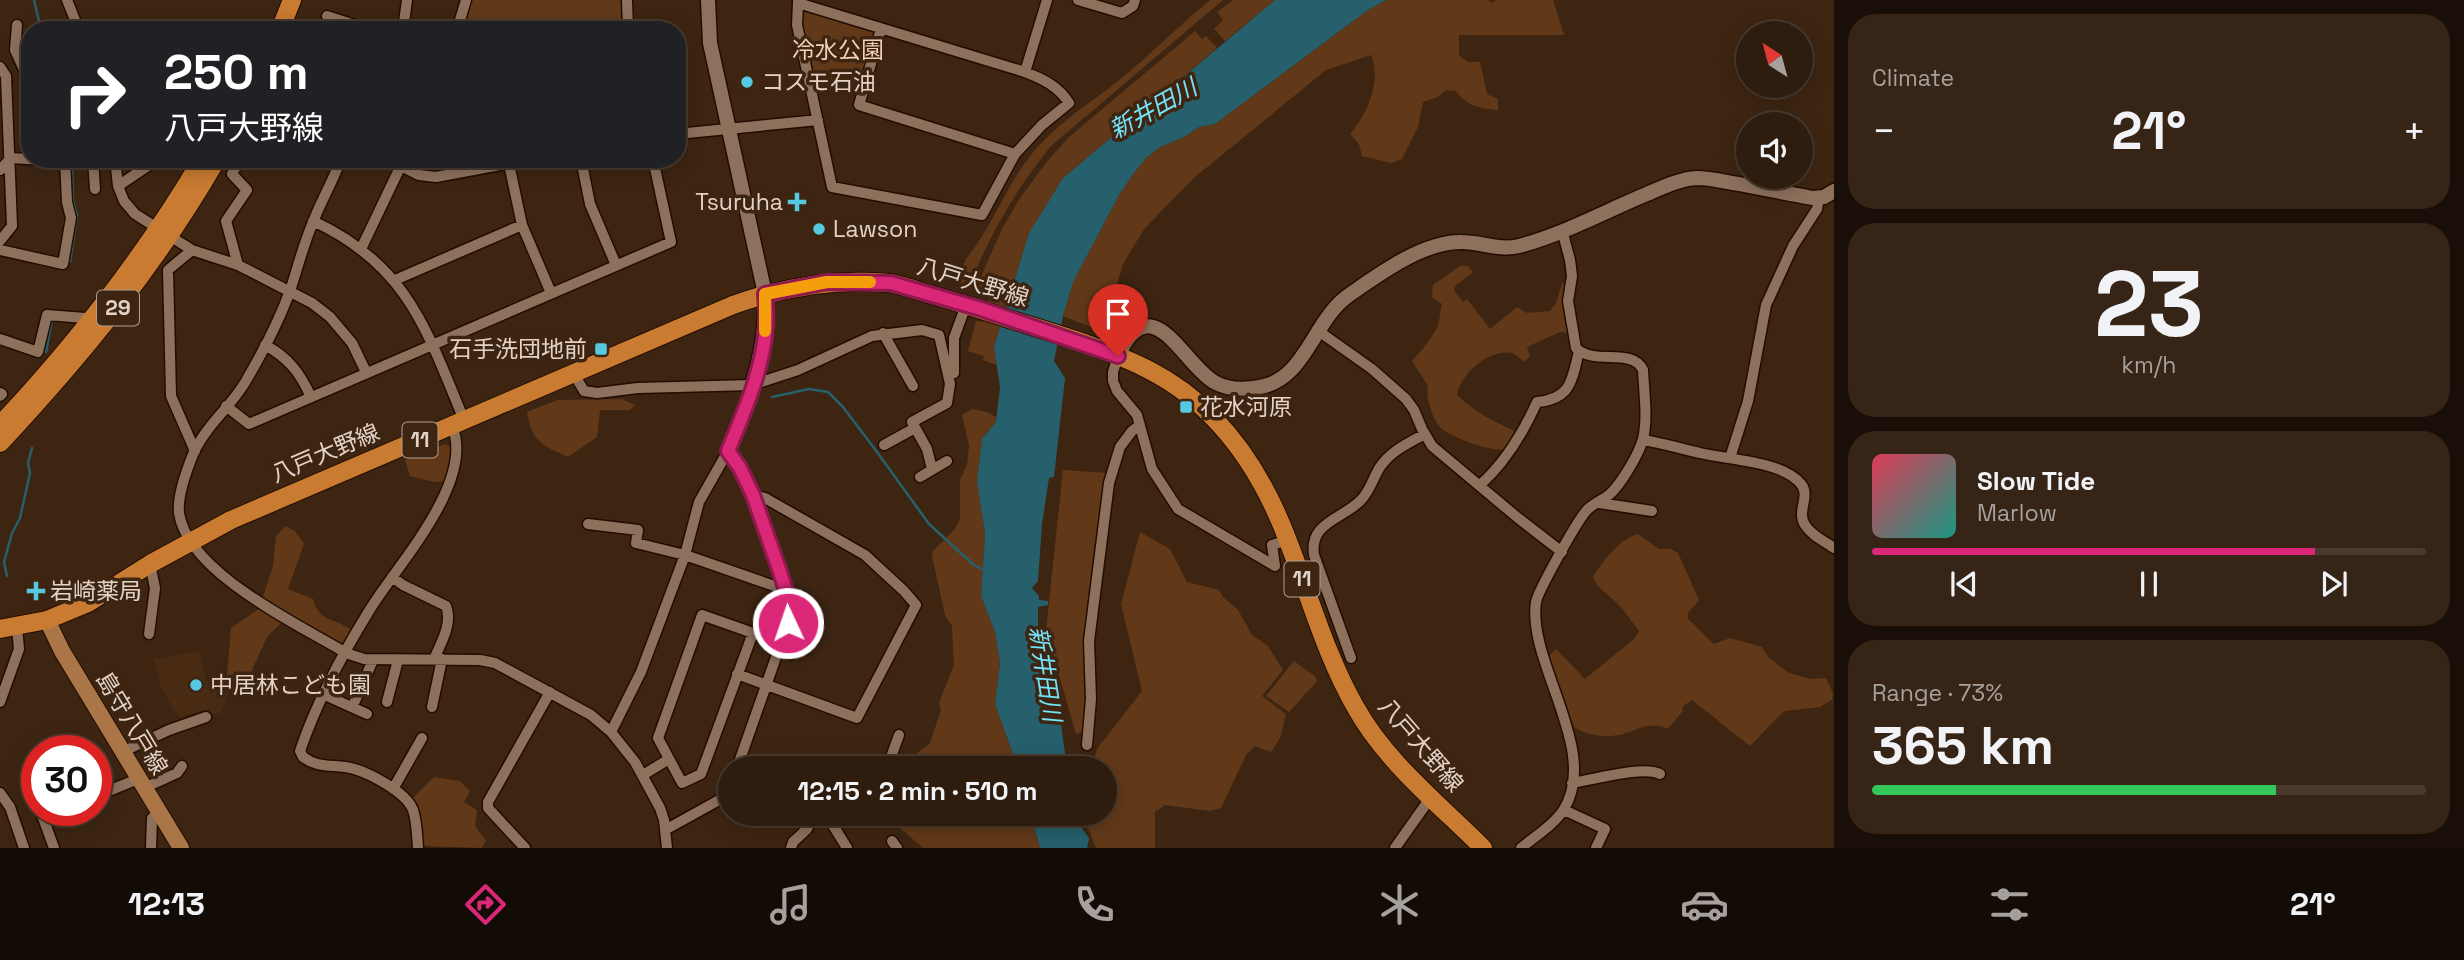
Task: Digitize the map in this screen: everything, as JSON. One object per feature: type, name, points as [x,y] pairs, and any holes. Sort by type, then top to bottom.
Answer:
[{"type":"main road","points":[[271,21],[279,0]]},
{"type":"main road","points":[[284,21],[292,0]]},
{"type":"main road","name":"29","points":[[0,425],[47,375],[164,234],[197,168]]},
{"type":"main road","name":"29","points":[[0,443],[89,346],[211,168]]},
{"type":"main road","name":"八戸大野線","points":[[8,628],[47,620],[88,603],[150,564],[231,520],[733,305],[765,294],[827,282],[891,283],[974,307],[1118,356],[1148,369],[1199,403],[1223,426],[1262,480],[1331,654],[1356,709],[1394,760],[1483,848]]},
{"type":"main road","name":"島守八戸線","points":[[47,620],[62,651],[181,848]]},
{"type":"street","points":[[67,0],[75,21]]},
{"type":"street","points":[[404,21],[407,0]]},
{"type":"street","points":[[460,21],[466,0]]},
{"type":"street","points":[[626,0],[627,21]]},
{"type":"street","points":[[611,732],[641,672],[685,555],[699,502],[728,451],[747,406],[766,328],[765,294],[710,43],[708,0]]},
{"type":"street","points":[[1025,72],[1047,0]]},
{"type":"street","points":[[1078,0],[1122,13],[1133,6],[1135,0]]},
{"type":"street","points":[[798,1],[881,29],[1046,80],[1062,92],[1069,103],[1042,125],[1015,154],[982,215],[832,187],[797,25],[798,1]]},
{"type":"street","points":[[327,16],[342,21]]},
{"type":"street","points":[[17,25],[15,50],[21,61]]},
{"type":"street","points":[[881,29],[859,105],[1015,154]]},
{"type":"street","points":[[0,241],[12,226],[11,158],[3,95],[3,72],[21,73]]},
{"type":"street","points":[[686,133],[818,120]]},
{"type":"street","points":[[11,158],[21,159]]},
{"type":"street","points":[[0,170],[11,158]]},
{"type":"street","points":[[0,250],[63,264],[71,218],[67,202],[65,168]]},
{"type":"street","points":[[94,168],[95,189]]},
{"type":"street","points":[[117,168],[118,186],[124,201],[135,214],[192,250],[238,265],[312,303],[330,317],[352,343],[366,372]]},
{"type":"street","points":[[118,186],[145,168]]},
{"type":"street","points":[[235,168],[232,174],[247,190],[226,221],[238,265]]},
{"type":"street","points":[[337,168],[313,221],[290,290],[265,345],[246,382],[208,428],[195,451],[181,491],[179,510],[184,529],[208,563],[235,586],[346,653],[373,660],[480,660],[495,663],[592,715],[611,732],[643,775],[660,808],[666,839]]},
{"type":"street","points":[[361,249],[401,168]]},
{"type":"street","points":[[410,168],[419,175],[436,177],[487,168]]},
{"type":"street","points":[[510,168],[522,225],[551,293]]},
{"type":"street","points":[[583,168],[590,204],[616,265]]},
{"type":"street","points":[[226,406],[249,424],[671,242],[655,168]]},
{"type":"street","points":[[1288,540],[1272,545],[1275,566],[1178,509],[1152,469],[1137,415],[1113,382],[1113,372],[1124,342],[1135,331],[1146,327],[1157,328],[1174,340],[1212,381],[1226,387],[1250,389],[1270,385],[1289,373],[1332,308],[1424,249],[1448,242],[1512,248],[1670,185],[1696,178],[1819,198],[1834,191]]},
{"type":"street","points":[[1730,458],[1748,401],[1766,305],[1793,246],[1817,209],[1819,198]]},
{"type":"street","points":[[313,221],[361,249],[395,280],[415,307],[432,345],[458,423],[458,443],[446,492],[417,544],[367,613],[310,723],[300,751],[303,757],[320,766],[358,769],[405,798],[412,808],[418,848]]},
{"type":"street","points":[[395,280],[522,225]]},
{"type":"street","points":[[1521,848],[1564,810],[1573,770],[1568,727],[1545,663],[1535,617],[1536,599],[1588,509],[1612,492],[1624,475],[1643,440],[1645,416],[1643,370],[1640,364],[1632,359],[1588,356],[1579,351],[1574,340],[1568,301],[1572,276],[1562,230]]},
{"type":"street","points":[[192,250],[168,270],[168,364],[171,396],[195,451]]},
{"type":"street","points":[[949,375],[954,373],[954,338],[974,307]]},
{"type":"street","points":[[0,339],[38,352],[47,315],[92,321]]},
{"type":"street","points":[[574,374],[584,391],[597,393],[638,388],[752,385],[798,370],[858,341],[883,333],[922,330],[939,335],[949,375],[950,396],[947,403],[912,422],[927,449],[932,469]]},
{"type":"street","points":[[1317,330],[1371,369],[1406,399],[1432,446],[1562,552]]},
{"type":"street","points":[[883,333],[913,386]]},
{"type":"street","points":[[265,345],[293,364],[311,397]]},
{"type":"street","points":[[1480,485],[1512,448],[1537,402],[1556,397],[1570,386],[1579,351]]},
{"type":"street","points":[[1087,745],[1091,699],[1089,641],[1109,483],[1121,447],[1129,434],[1140,425]]},
{"type":"street","points":[[884,445],[915,428]]},
{"type":"street","points":[[1351,658],[1312,546],[1326,523],[1363,498],[1387,458],[1404,444],[1424,434]]},
{"type":"street","points":[[1643,440],[1767,466],[1799,481],[1806,494],[1802,508],[1803,522],[1834,548]]},
{"type":"street","points":[[728,451],[753,495],[789,600],[788,623],[741,756]]},
{"type":"street","points":[[920,477],[947,461]]},
{"type":"street","points":[[737,674],[857,718],[916,605],[865,555],[765,498],[753,495]]},
{"type":"street","points":[[1599,503],[1651,511]]},
{"type":"street","points":[[588,524],[638,530],[636,543],[685,555],[786,590]]},
{"type":"street","points":[[149,634],[155,588],[150,564]]},
{"type":"street","points":[[392,577],[446,606],[449,613],[438,659],[432,707]]},
{"type":"street","points":[[702,615],[752,633],[701,774],[682,783],[669,759],[658,738],[702,615]]},
{"type":"street","points":[[0,702],[19,649],[8,628]]},
{"type":"street","points":[[355,701],[373,660]]},
{"type":"street","points":[[387,702],[398,660]]},
{"type":"street","points":[[525,848],[488,808],[488,802],[550,692]]},
{"type":"street","points":[[325,695],[367,715]]},
{"type":"street","points":[[122,752],[205,717]]},
{"type":"street","points":[[892,756],[900,735]]},
{"type":"street","points":[[393,789],[422,737]]},
{"type":"street","points":[[643,775],[669,759]]},
{"type":"street","points":[[112,791],[177,773],[183,766]]},
{"type":"street","points":[[1572,783],[1639,771],[1654,771],[1660,774]]},
{"type":"street","points":[[0,793],[10,807],[24,848]]},
{"type":"street","points":[[1395,848],[1432,797]]},
{"type":"street","points":[[654,848],[718,801]]},
{"type":"street","points":[[1564,810],[1605,829],[1596,848]]},
{"type":"street","points":[[151,848],[152,818],[160,813]]},
{"type":"street","points":[[46,826],[54,848]]},
{"type":"street","points":[[791,848],[793,842],[808,826]]},
{"type":"street","points":[[833,826],[848,848]]},
{"type":"shaded area","name":"中居林こども園","points":[[200,651],[206,681],[233,681],[221,713],[212,714],[208,709],[179,718],[161,688],[154,659]]},
{"type":"green space","points":[[470,0],[621,0],[622,21],[464,21]]},
{"type":"green space","points":[[1210,0],[1223,0],[1051,146],[1006,211],[971,282],[965,281],[963,285],[952,282],[957,269],[959,270],[975,248],[1022,167],[1040,144],[1129,72]]},
{"type":"green space","points":[[1233,0],[1275,0],[1225,41],[1214,29],[1223,20],[1217,12]]},
{"type":"green space","points":[[1386,0],[1488,0],[1492,3],[1496,0],[1553,0],[1564,35],[1459,35],[1459,55],[1468,62],[1480,62],[1487,94],[1498,99],[1498,110],[1474,106],[1456,91],[1446,90],[1438,97],[1423,102],[1418,127],[1402,159],[1391,163],[1362,156],[1359,144],[1350,134],[1367,107],[1374,86],[1371,55],[1326,70],[1195,177],[1144,229],[1123,264],[1103,332],[1063,316],[1073,282],[1119,195],[1146,158],[1160,147],[1199,127],[1215,124],[1368,10]]},
{"type":"green space","name":"冷水公園","points":[[806,10],[872,30],[875,35],[862,80],[817,90],[801,20],[802,13]]},
{"type":"green space","points":[[1195,31],[1202,39],[1206,36],[1217,48],[1063,178],[1029,233],[994,347],[997,365],[983,360],[984,356],[968,351],[976,321],[982,322],[990,297],[974,292],[1003,227],[1018,201],[1068,138]]},
{"type":"green space","points":[[415,168],[471,168],[436,172]]},
{"type":"green space","points":[[1460,266],[1468,266],[1473,272],[1455,286],[1454,290],[1463,302],[1467,299],[1490,329],[1517,307],[1527,313],[1550,311],[1556,303],[1562,283],[1565,285],[1569,333],[1560,332],[1527,347],[1530,356],[1525,362],[1511,353],[1485,359],[1470,371],[1459,387],[1457,395],[1463,401],[1513,430],[1514,435],[1505,449],[1492,449],[1472,443],[1441,428],[1430,408],[1428,386],[1412,361],[1438,326],[1442,304],[1432,297],[1433,285]]},
{"type":"green space","points":[[622,399],[635,405],[630,410],[600,410],[597,437],[568,457],[551,449],[535,436],[527,412],[557,400]]},
{"type":"green space","points":[[972,409],[996,417],[996,422],[982,439],[977,481],[985,534],[981,596],[995,632],[1000,663],[995,704],[1014,756],[913,756],[930,743],[941,710],[939,703],[954,665],[952,626],[945,615],[932,556],[933,551],[955,529],[960,519],[960,480],[967,465],[969,445],[962,415]]},
{"type":"green space","points":[[445,444],[453,449],[453,456],[445,481],[434,482],[410,476],[405,460]]},
{"type":"green space","points":[[1063,470],[1108,473],[1085,641],[1087,731],[1076,734],[1046,630]]},
{"type":"green space","points":[[285,526],[295,531],[304,544],[288,589],[313,599],[323,616],[352,630],[344,646],[289,615],[267,637],[246,683],[227,676],[231,628],[259,609],[273,566],[276,536]]},
{"type":"green space","points":[[1140,532],[1170,549],[1187,582],[1219,590],[1238,610],[1252,635],[1268,646],[1283,670],[1262,696],[1286,714],[1280,738],[1271,752],[1255,746],[1246,755],[1221,808],[1210,811],[1165,805],[1155,812],[1155,848],[1096,848],[1087,826],[1117,826],[1117,756],[1095,756],[1097,749],[1142,691],[1121,604]]},
{"type":"green space","points":[[1638,534],[1659,549],[1671,549],[1678,553],[1699,600],[1688,613],[1688,619],[1714,644],[1730,638],[1762,647],[1769,658],[1789,673],[1811,679],[1826,678],[1833,693],[1832,700],[1820,707],[1784,711],[1750,746],[1692,700],[1683,706],[1682,712],[1668,729],[1648,726],[1607,736],[1590,734],[1574,727],[1549,656],[1556,649],[1585,679],[1635,638],[1639,631],[1621,607],[1597,585],[1593,577],[1618,545]]},
{"type":"green space","points":[[1294,661],[1316,677],[1317,681],[1289,712],[1266,696]]},
{"type":"green space","points":[[434,777],[460,781],[470,791],[464,802],[477,810],[475,826],[486,841],[482,848],[422,846],[418,807],[413,798]]},
{"type":"green space","points":[[898,826],[1034,826],[1040,848],[923,848]]},
{"type":"water","name":"新井田川","points":[[1275,0],[1386,0],[1368,10],[1215,124],[1199,127],[1160,147],[1146,158],[1119,195],[1073,282],[1054,361],[1065,378],[1054,477],[1049,478],[1042,524],[1038,581],[1032,588],[1039,600],[1048,601],[1048,605],[1038,607],[1038,632],[1058,702],[1065,756],[1014,756],[995,704],[1000,663],[995,632],[981,596],[985,534],[977,481],[982,439],[996,422],[1000,387],[994,347],[1029,233],[1063,178]]},
{"type":"water","points":[[1034,826],[1080,826],[1089,838],[1087,848],[1040,848]]},
{"type":"waterway","points":[[34,0],[39,21]]},
{"type":"waterway","points":[[70,262],[77,215],[73,201],[72,168]]},
{"type":"waterway","points":[[46,352],[52,319]]},
{"type":"waterway","points":[[772,397],[809,389],[828,392],[843,407],[929,524],[974,565],[986,571]]},
{"type":"waterway","points":[[7,576],[4,562],[12,533],[20,518],[30,473],[28,463],[32,448]]},
{"type":"slow traffic","points":[[765,331],[765,294],[827,282],[870,282]]},
{"type":"place","name":"コスモ石油","points":[[747,82]]},
{"type":"place","name":"Tsuruha","points":[[797,202]]},
{"type":"place","name":"Lawson","points":[[819,229]]},
{"type":"place","name":"石手洗団地前","points":[[601,349]]},
{"type":"place","name":"花水河原","points":[[1186,407]]},
{"type":"place","name":"岩崎薬局","points":[[36,591]]},
{"type":"place","name":"中居林こども園","points":[[196,685]]},
{"type":"route","points":[[788,623],[789,600],[779,569],[753,495],[728,451],[747,406],[761,357],[766,328],[765,294],[827,282],[891,283],[981,309],[1118,356]]}]
